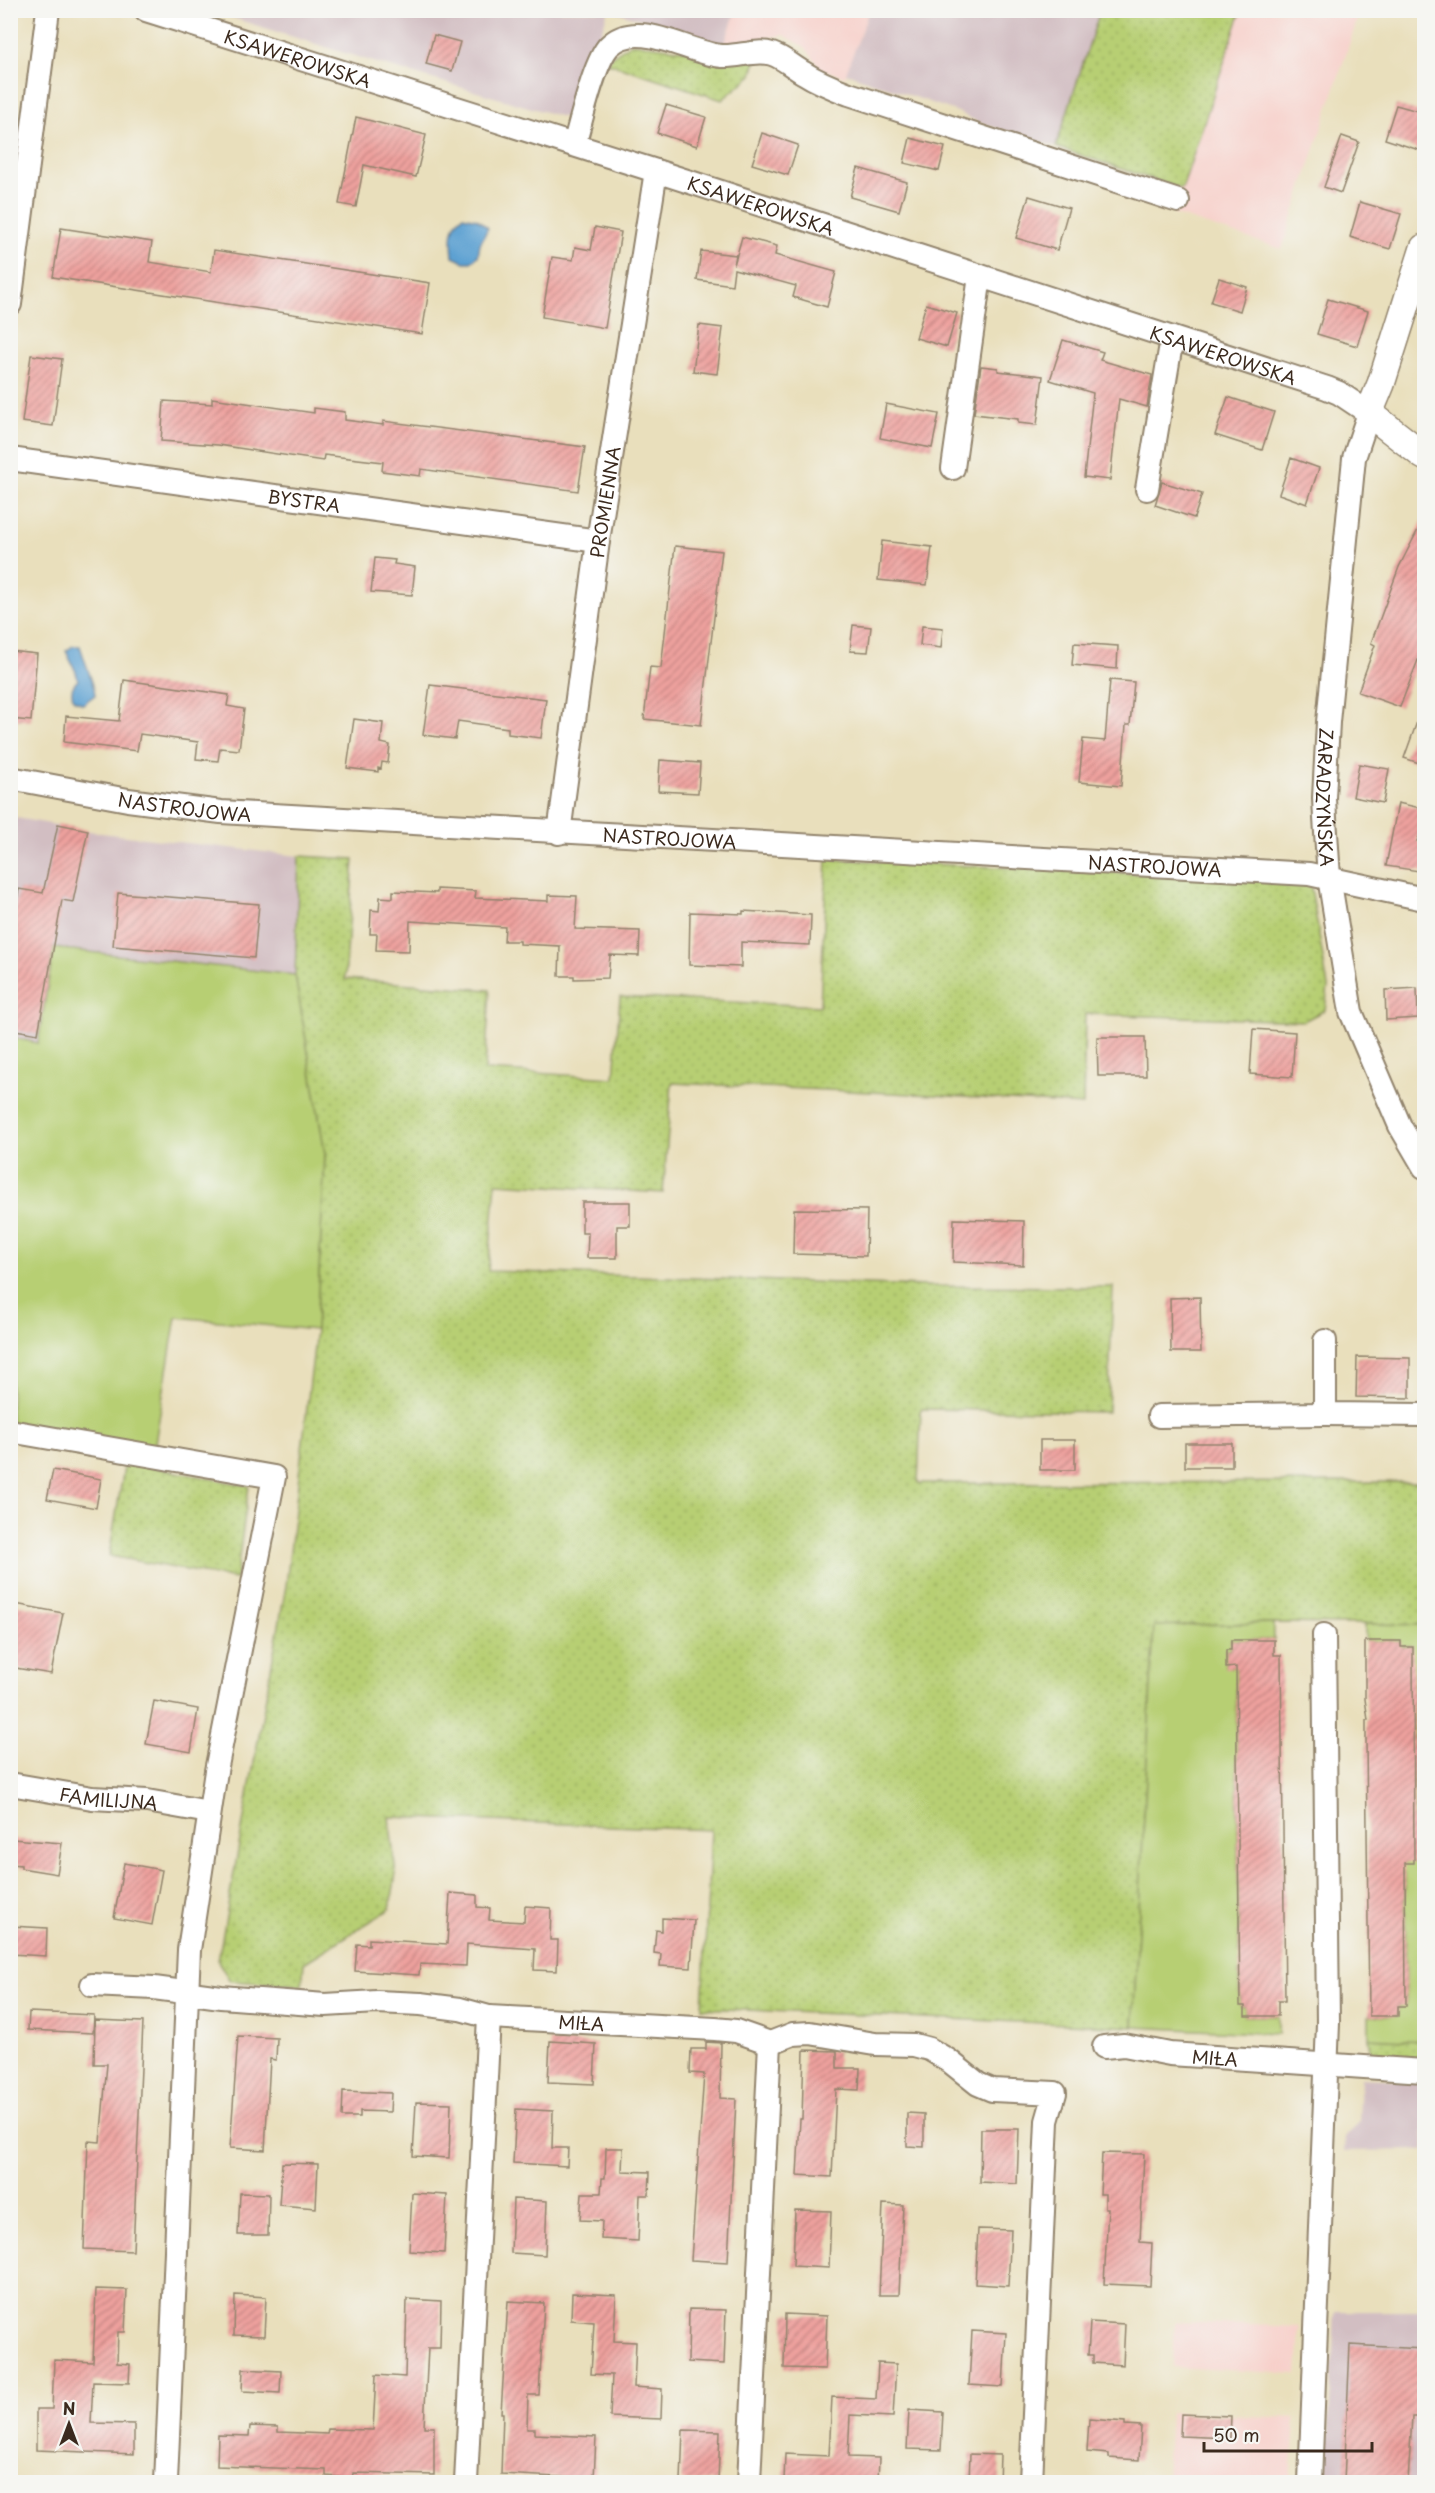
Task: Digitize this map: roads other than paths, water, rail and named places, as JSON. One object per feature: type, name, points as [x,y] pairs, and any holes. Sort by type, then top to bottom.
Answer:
[{"type":"street","points":[[10,304],[48,10]]},
{"type":"street","name":"KSAWEROWSKA","points":[[146,10],[656,171],[1327,388],[1339,393],[1369,413]]},
{"type":"street","points":[[574,145],[595,76],[609,47],[618,40],[633,35],[650,36],[723,56],[770,53],[817,81],[841,91],[1178,201]]},
{"type":"street","name":"PROMIENNA","points":[[559,833],[598,541],[656,171]]},
{"type":"street","points":[[1425,248],[1381,384],[1369,413],[1425,456]]},
{"type":"street","points":[[953,468],[980,276]]},
{"type":"street","points":[[1147,489],[1172,338]]},
{"type":"street","name":"ZARADZYŃSKA","points":[[1369,413],[1354,458],[1328,722],[1324,798],[1329,877],[1351,1012],[1400,1126],[1425,1167]]},
{"type":"street","name":"BYSTRA","points":[[10,459],[598,541]]},
{"type":"street","name":"NASTROJOWA","points":[[10,778],[128,800],[221,812],[1309,874],[1425,899]]},
{"type":"street","points":[[1325,1341],[1325,1414]]},
{"type":"street","points":[[1160,1416],[1425,1415]]},
{"type":"street","points":[[10,1431],[274,1477],[209,1812],[189,1950],[166,2482]]},
{"type":"street","points":[[1310,2482],[1327,2063],[1324,1635]]},
{"type":"street","name":"FAMILIJNA","points":[[10,1784],[92,1798],[147,1801],[209,1812]]},
{"type":"street","name":"MIŁA","points":[[92,1985],[188,1991],[220,1997],[325,2005],[377,2002],[421,2004],[460,2009],[489,2017],[715,2029],[736,2031],[770,2043]]},
{"type":"street","points":[[466,2482],[489,2017]]},
{"type":"street","points":[[749,2482],[770,2043],[793,2034],[810,2033],[876,2044],[914,2045],[939,2054],[978,2084],[992,2090],[1055,2093],[1047,2121],[1031,2482]]},
{"type":"street","name":"MIŁA","points":[[1104,2047],[1124,2045],[1170,2054],[1327,2063],[1425,2072]]},
{"type":"water","points":[[463,216],[477,219],[488,228],[480,244],[478,256],[471,262],[464,262],[453,257],[453,229]]},
{"type":"water","points":[[73,646],[80,646],[94,688],[95,695],[83,704],[74,700],[72,694],[73,687],[78,680],[66,651]]}]
